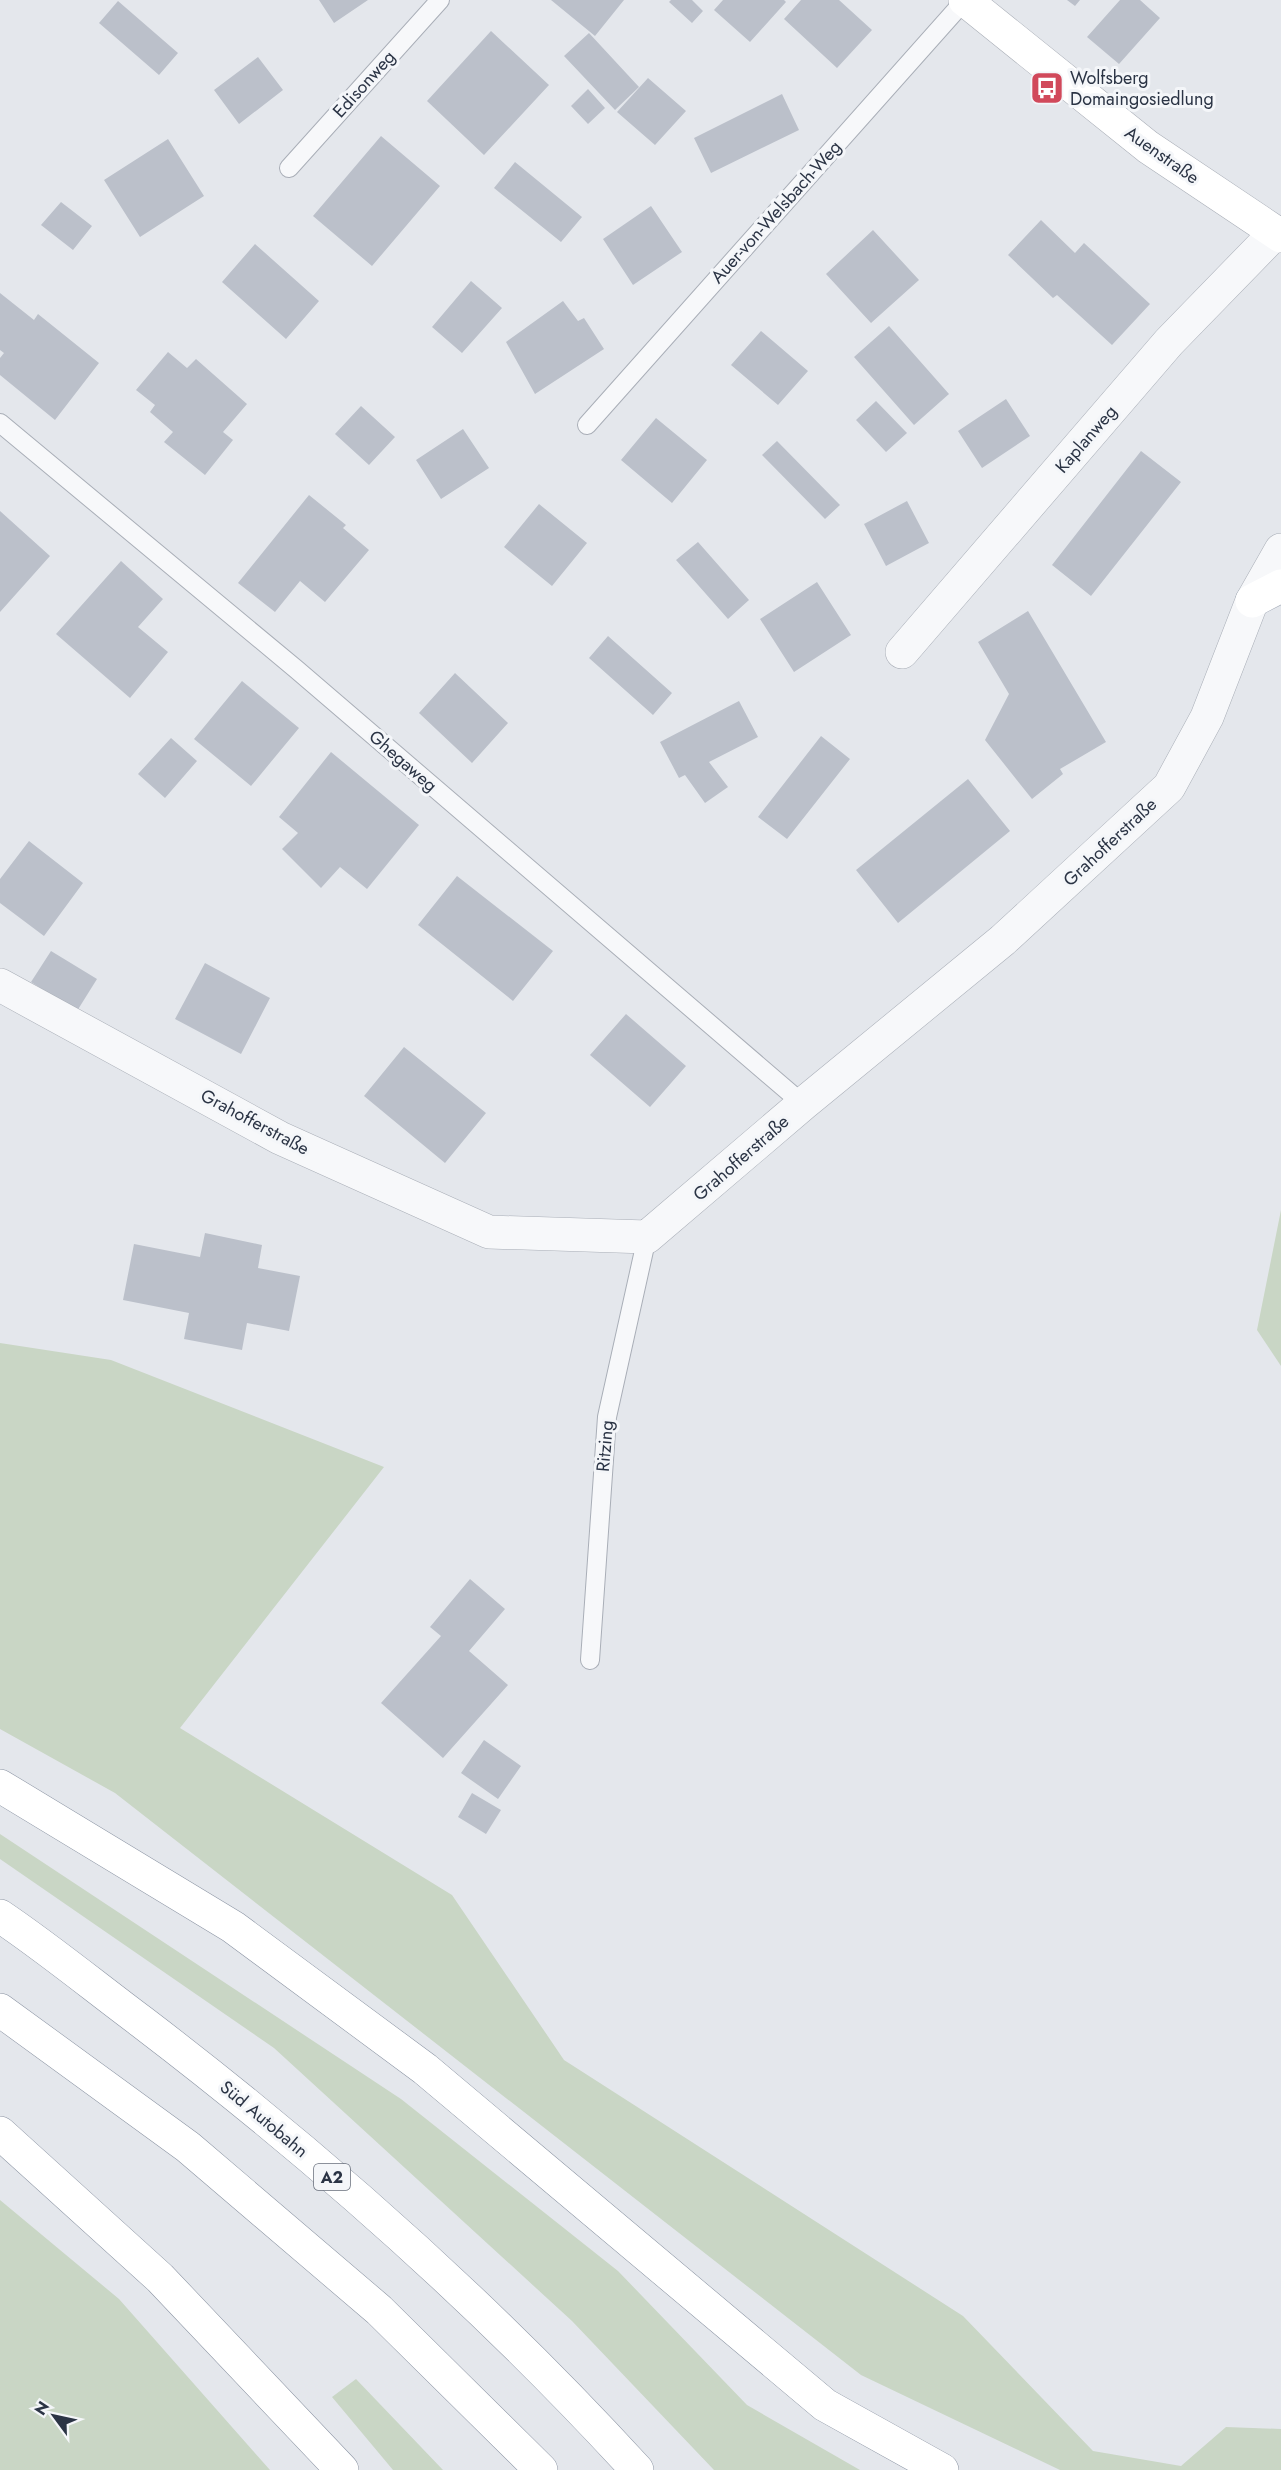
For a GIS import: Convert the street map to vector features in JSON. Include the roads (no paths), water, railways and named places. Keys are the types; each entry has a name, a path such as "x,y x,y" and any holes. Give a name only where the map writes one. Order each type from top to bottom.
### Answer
{"main road":[{"name":"Auenstraße","path":"965,0 1148,147 1279,234"},
{"path":"1252,601 1281,586"},
{"path":"0,1786 233,1927 425,2069 825,2405 942,2470"},
{"name":"Süd Autobahn","path":"0,1916 235,2094 410,2244 576,2403 637,2470"},
{"path":"0,2010 188,2147 379,2310 541,2470"},
{"path":"0,2133 160,2278 342,2470"}],"street":[{"name":"Kaplanweg","path":"902,652 1169,342 1279,234"},
{"name":"Grahofferstraße","path":"0,985 280,1138 489,1232 647,1237 802,1104 1003,940 1169,788 1207,717 1252,601 1281,550"}],"lane":[{"name":"Edisonweg","path":"289,168 440,0"},
{"name":"Auer-von-Welsbach-Weg","path":"587,425 965,0"},
{"name":"Ghegaweg","path":"0,423 296,669 802,1104"},
{"name":"Ritzing","path":"590,1660 607,1417 647,1237"}],"place":[{"name":"Wolfsberg Domaingosiedlung","path":"1047,88"}]}
